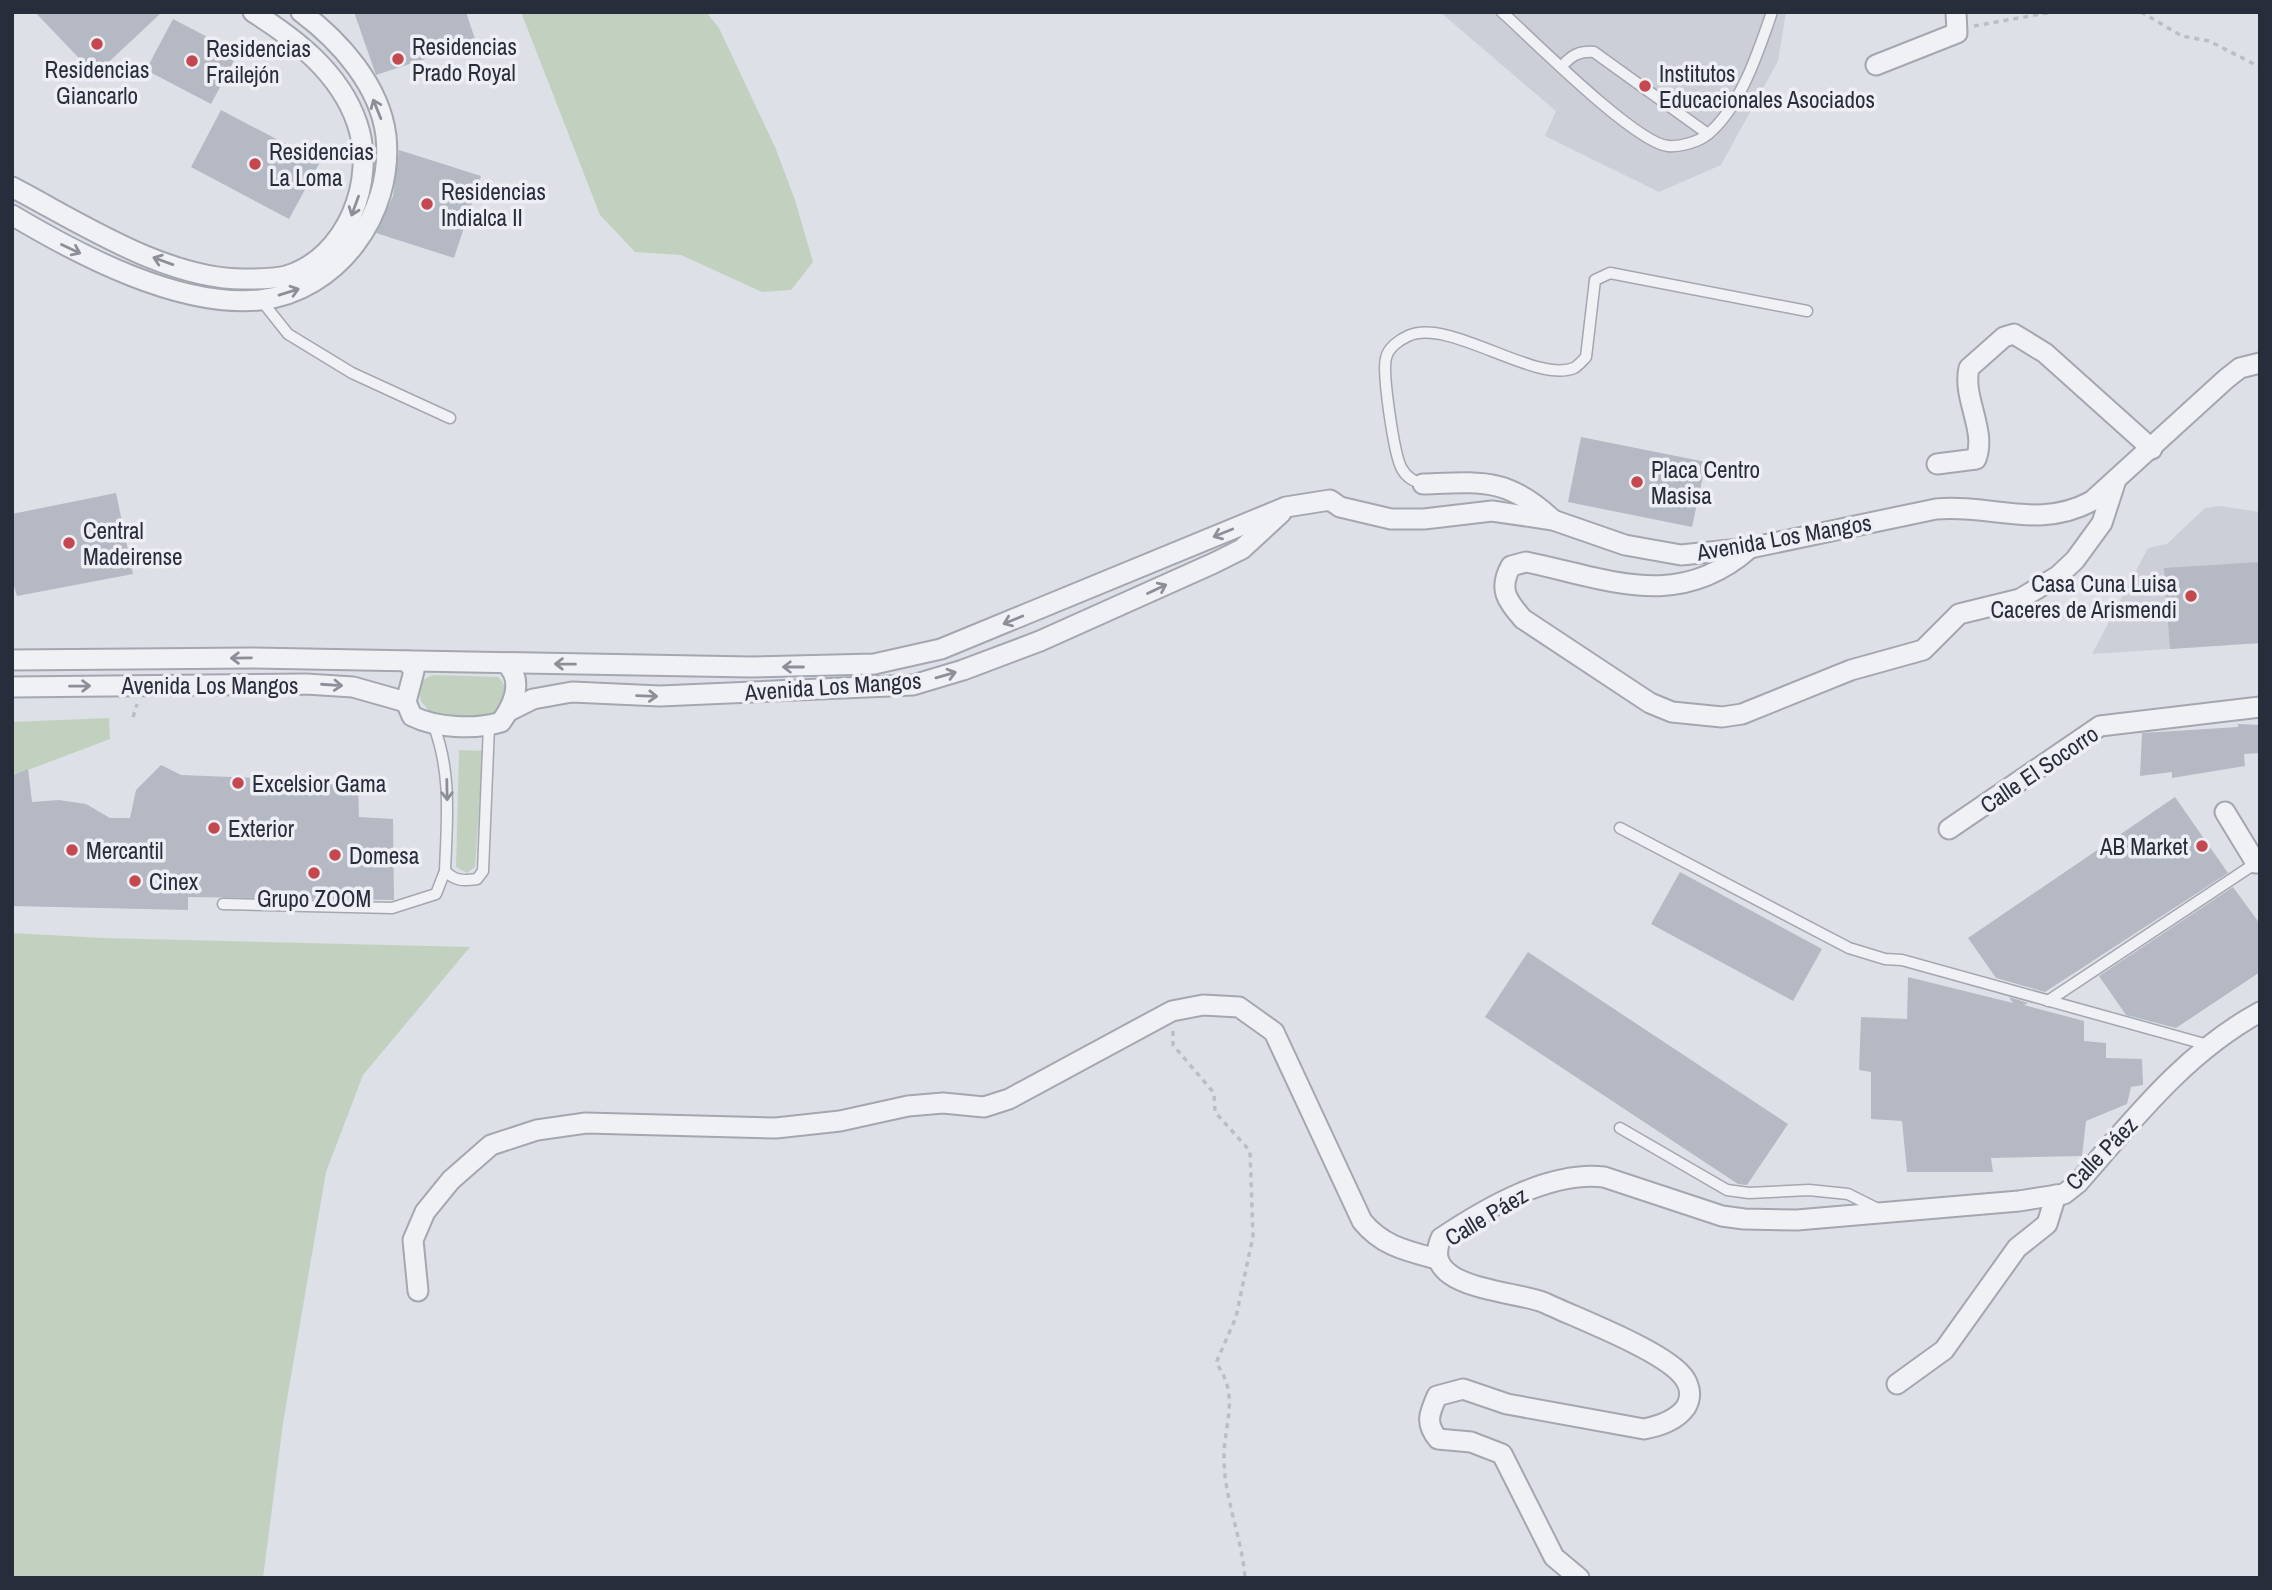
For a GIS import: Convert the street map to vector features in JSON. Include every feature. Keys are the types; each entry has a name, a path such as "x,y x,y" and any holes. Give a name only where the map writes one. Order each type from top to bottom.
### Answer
{"street":[{"path":"12,187 130,249 183,268 221,278 248,279 285,276 306,266 328,249 347,225 356,204 362,184 363,163 358,123 326,68 253,12"},
{"path":"12,215 64,246 173,288 214,298 260,300 307,286 333,270 355,248 368,225 385,168 386,136 360,72 341,47 301,12"},
{"path":"1876,65 1957,33 1957,21"},
{"path":"1937,464 1976,459 1979,444 1968,382 1969,368 2004,337 2014,334 2045,353 2152,449"},
{"name":"Avenida Los Mangos","path":"12,660 251,658 828,667 908,659 974,636 1286,507 1330,500 1340,507 1352,507 1391,519 1424,519 1492,512 1553,520 1654,552 1681,555 1750,548 1936,509 1962,507 2046,517 2073,512 2115,483 2226,379 2241,369 2260,363"},
{"path":"1423,484 1480,482 1501,486 1522,493 1553,520"},
{"path":"1750,548 1730,565 1679,586 1647,588 1526,562 1511,566 1504,579 1503,590 1508,602 1523,619 1650,703 1672,712 1722,718 1742,714 1851,670 1923,650 1959,614 2020,599 2038,590 2058,576 2088,544 2102,523 2115,483"},
{"name":"Avenida Los Mangos","path":"489,726 501,722 509,711 533,699 572,692 660,696 913,685 963,670 1040,641 1214,563 1242,549 1286,507"},
{"path":"406,702 414,671 407,661"},
{"path":"506,663 514,671 517,680 509,711"},
{"name":"Avenida Los Mangos","path":"12,687 306,684 353,687 406,702 412,716 433,724"},
{"name":"Calle El Socorro","path":"1949,829 2100,726 2260,707"},
{"path":"433,724 489,726"},
{"path":"2225,812 2258,863"},
{"path":"418,1292 413,1240 425,1213 451,1180 491,1145 537,1129 586,1123 776,1128 840,1121 908,1106 943,1103 984,1107 1009,1099 1172,1012 1203,1005 1239,1007 1274,1032 1362,1221 1375,1237 1398,1248 1437,1259"},
{"name":"Calle Páez","path":"1579,1578 1554,1557 1502,1454 1471,1442 1438,1439 1429,1428 1429,1416 1437,1396 1463,1389 1507,1404 1644,1429 1661,1426 1685,1408 1691,1397 1688,1384 1667,1363 1646,1351 1527,1295 1452,1278 1437,1259 1436,1249 1441,1238 1546,1182 1584,1174 1604,1177 1723,1216 1744,1219 1797,1220 2019,1202 2056,1195 2078,1183 2161,1088 2209,1045 2260,1012"},
{"path":"1897,1384 1944,1350 2017,1248 2047,1224 2056,1195"}],"lane":[{"path":"1502,12 1646,136 1666,146 1692,143 1708,134 1738,95 1772,12"},
{"path":"1562,66 1572,55 1583,51 1594,52 1708,134"},
{"path":"1423,484 1411,480 1401,469 1392,432 1386,359 1394,345 1410,335 1434,333 1549,369 1574,368 1586,357 1595,280 1611,273 1807,311"},
{"path":"260,300 288,334 352,373 450,418"},
{"path":"223,904 392,908 436,894 445,871 448,786 445,763 433,724"},
{"path":"445,871 453,879 466,881 477,879 483,872 489,726"},
{"path":"1620,828 1849,948 2209,1045"},
{"path":"2048,1001 2258,863"},
{"path":"1620,1128 1727,1190 1749,1194 1810,1190 1848,1194 1883,1212"}],"path":[{"path":"1957,21 2052,12"},
{"path":"2141,12 2182,36 2209,41 2260,67"},
{"path":"1172,1012 1173,1045 1214,1093 1215,1112 1250,1151 1253,1236 1236,1317 1216,1363 1228,1380 1229,1427 1224,1460 1245,1578"}],"shaded area":[{"name":"Institutos Educacionales Asociados","path":"1440,12 1786,12 1778,61 1721,165 1659,192 1545,136 1556,111"},
{"name":"Casa Cuna Luisa Caceres de Arismendi","path":"2220,506 2260,512 2260,643 2092,654 2148,548 2167,544 2205,508"}],"green space":[{"path":"521,12 706,12 719,28 775,147 795,200 813,262 791,290 762,292 681,255 635,252 600,215"},
{"path":"433,675 498,677 506,691 497,717 432,715 421,701 418,688 423,680"},
{"path":"109,718 110,739 12,776 12,722"},
{"path":"459,750 483,751 475,867 467,873 456,867"},
{"path":"12,933 103,938 470,947 363,1075 326,1172 283,1423 263,1578 12,1578"}],"building":[{"name":"Residencias Giancarlo","path":"35,12 162,12 95,75"},
{"name":"Residencias Prado Royal","path":"354,12 466,12 476,42 376,75"},
{"name":"Residencias Frailejón","path":"173,19 238,53 211,104 146,70"},
{"name":"Residencias La Loma","path":"221,110 320,162 289,219 191,167"},
{"name":"Residencias Indialca II","path":"399,150 481,176 454,258 376,233 393,196"},
{"name":"Placa Centro Masisa","path":"1581,437 1706,462 1692,527 1568,502"},
{"name":"Central Madeirense","path":"116,493 133,574 17,596 12,579 12,514"},
{"path":"2260,562 2260,643 2170,649 2164,568"},
{"path":"2238,724 2260,725 2260,753 2244,754 2245,766 2172,778 2172,772 2140,776 2142,733 2238,727"},
{"path":"161,765 181,775 358,782 359,817 393,819 394,900 188,897 188,910 12,906 12,776 28,769 32,802 59,800 86,804 110,818 130,818 136,790"},
{"path":"2175,797 2228,873 2045,992 1996,978 1968,938"},
{"path":"1680,872 1822,949 1793,1001 1651,924"},
{"path":"2233,887 2260,924 2260,972 2176,1028 2126,1015 2099,976"},
{"path":"1528,952 1788,1124 1747,1185 1738,1184 1485,1017"},
{"path":"1908,977 2013,1003 2009,997 2028,1003 2024,1005 2084,1021 2084,1041 2106,1043 2106,1058 2142,1059 2143,1085 2131,1087 2127,1104 2086,1121 2082,1156 1991,1158 1993,1172 1907,1172 1902,1121 1871,1119 1871,1072 1859,1070 1861,1017 1907,1019"}],"place":[{"name":"Residencias Giancarlo","path":"97,44"},
{"name":"Residencias Prado Royal","path":"398,59"},
{"name":"Residencias Frailejón","path":"192,61"},
{"name":"Institutos Educacionales Asociados","path":"1645,86"},
{"name":"Residencias La Loma","path":"255,164"},
{"name":"Residencias Indialca II","path":"427,204"},
{"name":"Placa Centro Masisa","path":"1637,482"},
{"name":"Central Madeirense","path":"69,543"},
{"name":"Casa Cuna Luisa Caceres de Arismendi","path":"2191,596"},
{"name":"Excelsior Gama","path":"238,783"},
{"name":"Exterior","path":"214,828"},
{"name":"AB Market","path":"2202,846"},
{"name":"Mercantil","path":"72,850"},
{"name":"Domesa","path":"335,855"},
{"name":"Grupo ZOOM","path":"314,873"},
{"name":"Cinex","path":"135,881"}]}
